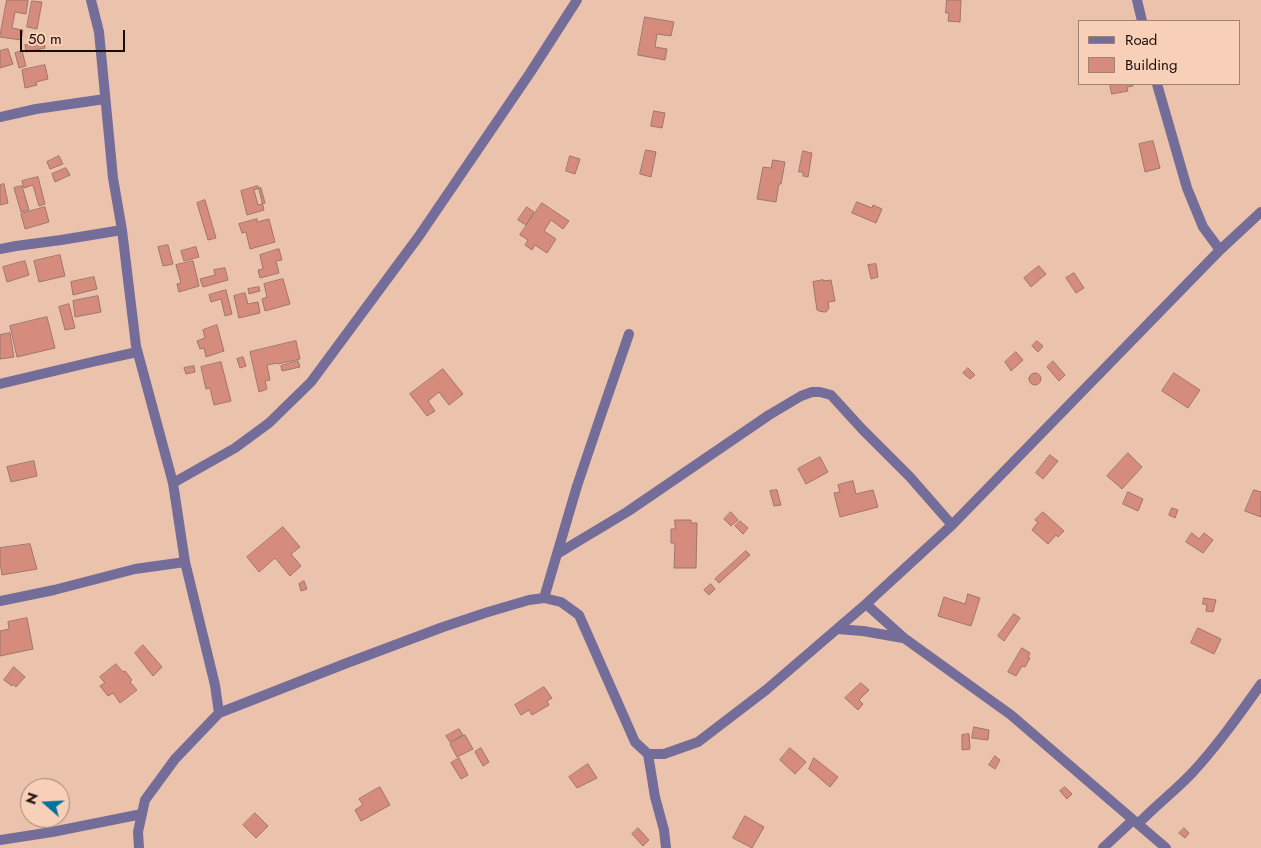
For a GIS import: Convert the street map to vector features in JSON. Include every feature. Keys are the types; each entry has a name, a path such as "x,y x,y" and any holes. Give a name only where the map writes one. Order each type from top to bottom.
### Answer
{"street":[{"path":"91,0 99,32 113,178 122,230 138,352 173,483 185,562 215,684 219,713"},
{"path":"1137,0 1142,20"},
{"path":"173,483 235,448 269,422 311,382 420,236 572,1"},
{"path":"1157,85 1187,188 1203,226 1220,250"},
{"path":"0,117 36,109 105,99"},
{"path":"648,754 664,754 698,742 766,690 866,604 952,525 1220,250 1261,212"},
{"path":"0,249 122,230"},
{"path":"544,598 577,486 629,334"},
{"path":"0,384 138,352"},
{"path":"558,554 627,512 769,415 801,396 812,392 832,395 862,429 910,477 952,525"},
{"path":"0,601 54,590 135,569 185,562"},
{"path":"139,848 138,832 145,800 175,759 219,713 443,627 488,612 544,598 561,602 580,615 606,679 635,742 648,754 666,847"},
{"path":"866,604 904,638 1011,715 1166,848"},
{"path":"837,629 904,638"},
{"path":"1103,848 1175,790 1212,751 1261,684"},
{"path":"0,840 142,814"}],"building":[{"path":"7,0 28,0 26,14 15,12 12,28 23,30 21,40 0,37"},
{"path":"947,0 961,0 960,22 948,21 949,13 946,13"},
{"path":"32,1 42,2 37,29 27,27"},
{"path":"645,17 674,22 671,36 657,34 655,47 667,49 665,60 638,55"},
{"path":"44,41 45,48 26,52 25,45"},
{"path":"8,49 13,64 0,68 0,51"},
{"path":"22,51 26,66 19,68 15,53"},
{"path":"45,65 48,79 36,82 37,85 25,88 22,70"},
{"path":"1110,85 1133,86 1127,87 1128,91 1112,94"},
{"path":"654,111 665,113 662,128 651,126"},
{"path":"1153,141 1160,168 1145,172 1139,144"},
{"path":"646,150 656,152 651,177 640,174"},
{"path":"803,151 812,153 808,177 803,176 803,172 799,172"},
{"path":"59,156 63,164 50,169 47,162"},
{"path":"570,156 580,159 575,174 566,171"},
{"path":"773,160 785,162 776,202 757,199 763,167 771,168"},
{"path":"66,168 70,175 55,182 52,174"},
{"path":"38,177 45,204 39,206 33,185 24,188 22,181"},
{"path":"4,184 8,203 0,205 0,185"},
{"path":"22,186 29,210 21,212 14,188"},
{"path":"258,186 264,210 247,215 241,191"},
{"path":"261,188 265,203 258,205 254,190"},
{"path":"205,200 216,238 208,240 197,203"},
{"path":"857,202 872,208 873,205 882,209 876,223 852,213"},
{"path":"542,203 569,221 563,229 551,220 544,231 556,239 547,253 535,245 532,250 525,245 528,240 520,235"},
{"path":"45,207 49,222 25,229 21,214"},
{"path":"527,207 534,212 526,225 518,220"},
{"path":"257,219 257,222 269,219 275,242 250,249 246,232 242,233 239,224"},
{"path":"168,245 173,264 163,266 158,247"},
{"path":"196,247 199,257 184,261 181,251"},
{"path":"279,249 282,260 276,261 279,273 260,278 258,270 263,269 260,255"},
{"path":"60,255 65,276 39,282 34,261"},
{"path":"25,261 29,275 7,282 3,267"},
{"path":"193,261 199,286 179,292 177,284 181,283 176,265"},
{"path":"876,264 878,277 871,279 868,265"},
{"path":"1039,266 1046,274 1031,287 1024,278"},
{"path":"225,268 228,280 203,287 200,279 215,275 214,270"},
{"path":"1074,273 1084,288 1076,293 1066,278"},
{"path":"94,277 97,289 73,295 71,282"},
{"path":"283,279 290,304 265,311 262,299 267,297 264,284"},
{"path":"831,280 835,301 828,302 829,308 826,312 817,310 813,282"},
{"path":"259,287 260,291 249,294 248,289"},
{"path":"226,290 232,314 225,316 221,299 211,302 209,295"},
{"path":"245,293 248,304 258,302 260,313 239,318 234,296"},
{"path":"98,296 101,312 75,317 73,301"},
{"path":"69,304 75,328 65,330 59,307"},
{"path":"47,317 55,348 17,357 10,326"},
{"path":"217,325 224,351 206,357 204,348 200,349 197,341 205,338 203,330"},
{"path":"10,333 14,357 0,359 0,335"},
{"path":"296,341 300,359 267,365 270,380 265,381 267,389 259,392 250,352"},
{"path":"1037,341 1043,346 1038,352 1032,346"},
{"path":"1016,352 1023,360 1011,371 1005,362"},
{"path":"243,357 246,366 240,368 237,359"},
{"path":"298,361 300,367 282,371 281,366"},
{"path":"1053,361 1065,375 1059,381 1047,367"},
{"path":"221,362 231,401 214,405 210,388 206,389 201,367"},
{"path":"194,366 195,372 186,374 184,368"},
{"path":"968,368 975,375 970,379 963,373"},
{"path":"443,369 463,394 449,405 439,392 428,401 435,411 427,416 410,394"},
{"path":"1033,373 1037,373 1041,379 1037,385 1033,385 1029,381 1029,377"},
{"path":"1174,373 1200,390 1188,408 1162,391"},
{"path":"1128,453 1142,467 1122,489 1107,476"},
{"path":"1050,455 1058,461 1043,479 1036,473"},
{"path":"820,457 828,472 806,484 798,469"},
{"path":"34,461 37,476 11,482 7,467"},
{"path":"853,481 856,494 873,490 878,507 840,517 834,493 840,492 838,485"},
{"path":"777,490 781,505 774,506 770,491"},
{"path":"1254,490 1261,492 1261,517 1245,511"},
{"path":"1128,492 1143,499 1138,511 1123,504"},
{"path":"1172,508 1178,510 1175,518 1169,515"},
{"path":"731,512 738,520 731,526 724,519"},
{"path":"1043,512 1064,531 1058,537 1056,535 1048,544 1032,530 1038,522 1035,520"},
{"path":"675,520 691,520 691,523 697,523 696,568 674,568 675,543 671,543 671,529 675,529"},
{"path":"740,521 748,528 743,534 735,526"},
{"path":"283,527 300,547 291,554 301,566 290,576 275,558 259,572 247,557"},
{"path":"1192,533 1199,539 1204,533 1213,540 1203,553 1186,542"},
{"path":"30,544 37,569 2,575 0,548"},
{"path":"746,551 750,555 719,583 715,579"},
{"path":"304,581 307,589 301,591 299,584"},
{"path":"711,584 715,589 709,595 704,590"},
{"path":"968,594 980,598 971,626 938,616 944,597 965,604"},
{"path":"1204,598 1216,600 1213,612 1206,611 1207,605 1203,604"},
{"path":"1014,614 1020,618 1004,641 998,636"},
{"path":"27,618 33,649 0,656 0,631 9,629 8,622"},
{"path":"1198,628 1221,639 1214,654 1191,643"},
{"path":"143,645 162,667 153,676 135,653"},
{"path":"1022,648 1030,653 1028,657 1030,658 1025,667 1022,666 1016,676 1008,672"},
{"path":"116,664 123,672 125,671 132,680 130,682 137,690 120,703 113,693 108,696 100,686 105,683 100,677"},
{"path":"14,667 25,677 16,687 4,680"},
{"path":"861,683 869,690 859,700 863,704 858,710 845,698"},
{"path":"544,687 552,698 547,701 549,705 532,715 529,710 521,715 515,705"},
{"path":"974,727 989,730 988,740 972,738"},
{"path":"459,729 463,735 450,742 446,736"},
{"path":"969,734 970,749 962,750 962,735"},
{"path":"465,735 473,749 457,757 450,744"},
{"path":"481,748 489,762 483,766 475,752"},
{"path":"790,748 806,762 795,774 780,760"},
{"path":"995,756 1000,760 995,769 989,765"},
{"path":"459,758 468,775 461,779 451,763"},
{"path":"814,758 838,777 830,787 809,769"},
{"path":"588,764 597,778 577,788 569,777"},
{"path":"380,787 390,805 361,821 355,810 363,805 359,799"},
{"path":"1065,787 1072,794 1067,799 1060,791"},
{"path":"255,813 268,826 256,838 243,825"},
{"path":"745,816 764,827 752,848 733,838"},
{"path":"638,828 649,840 643,846 632,834"},
{"path":"1184,828 1189,833 1185,838 1179,833"}]}
